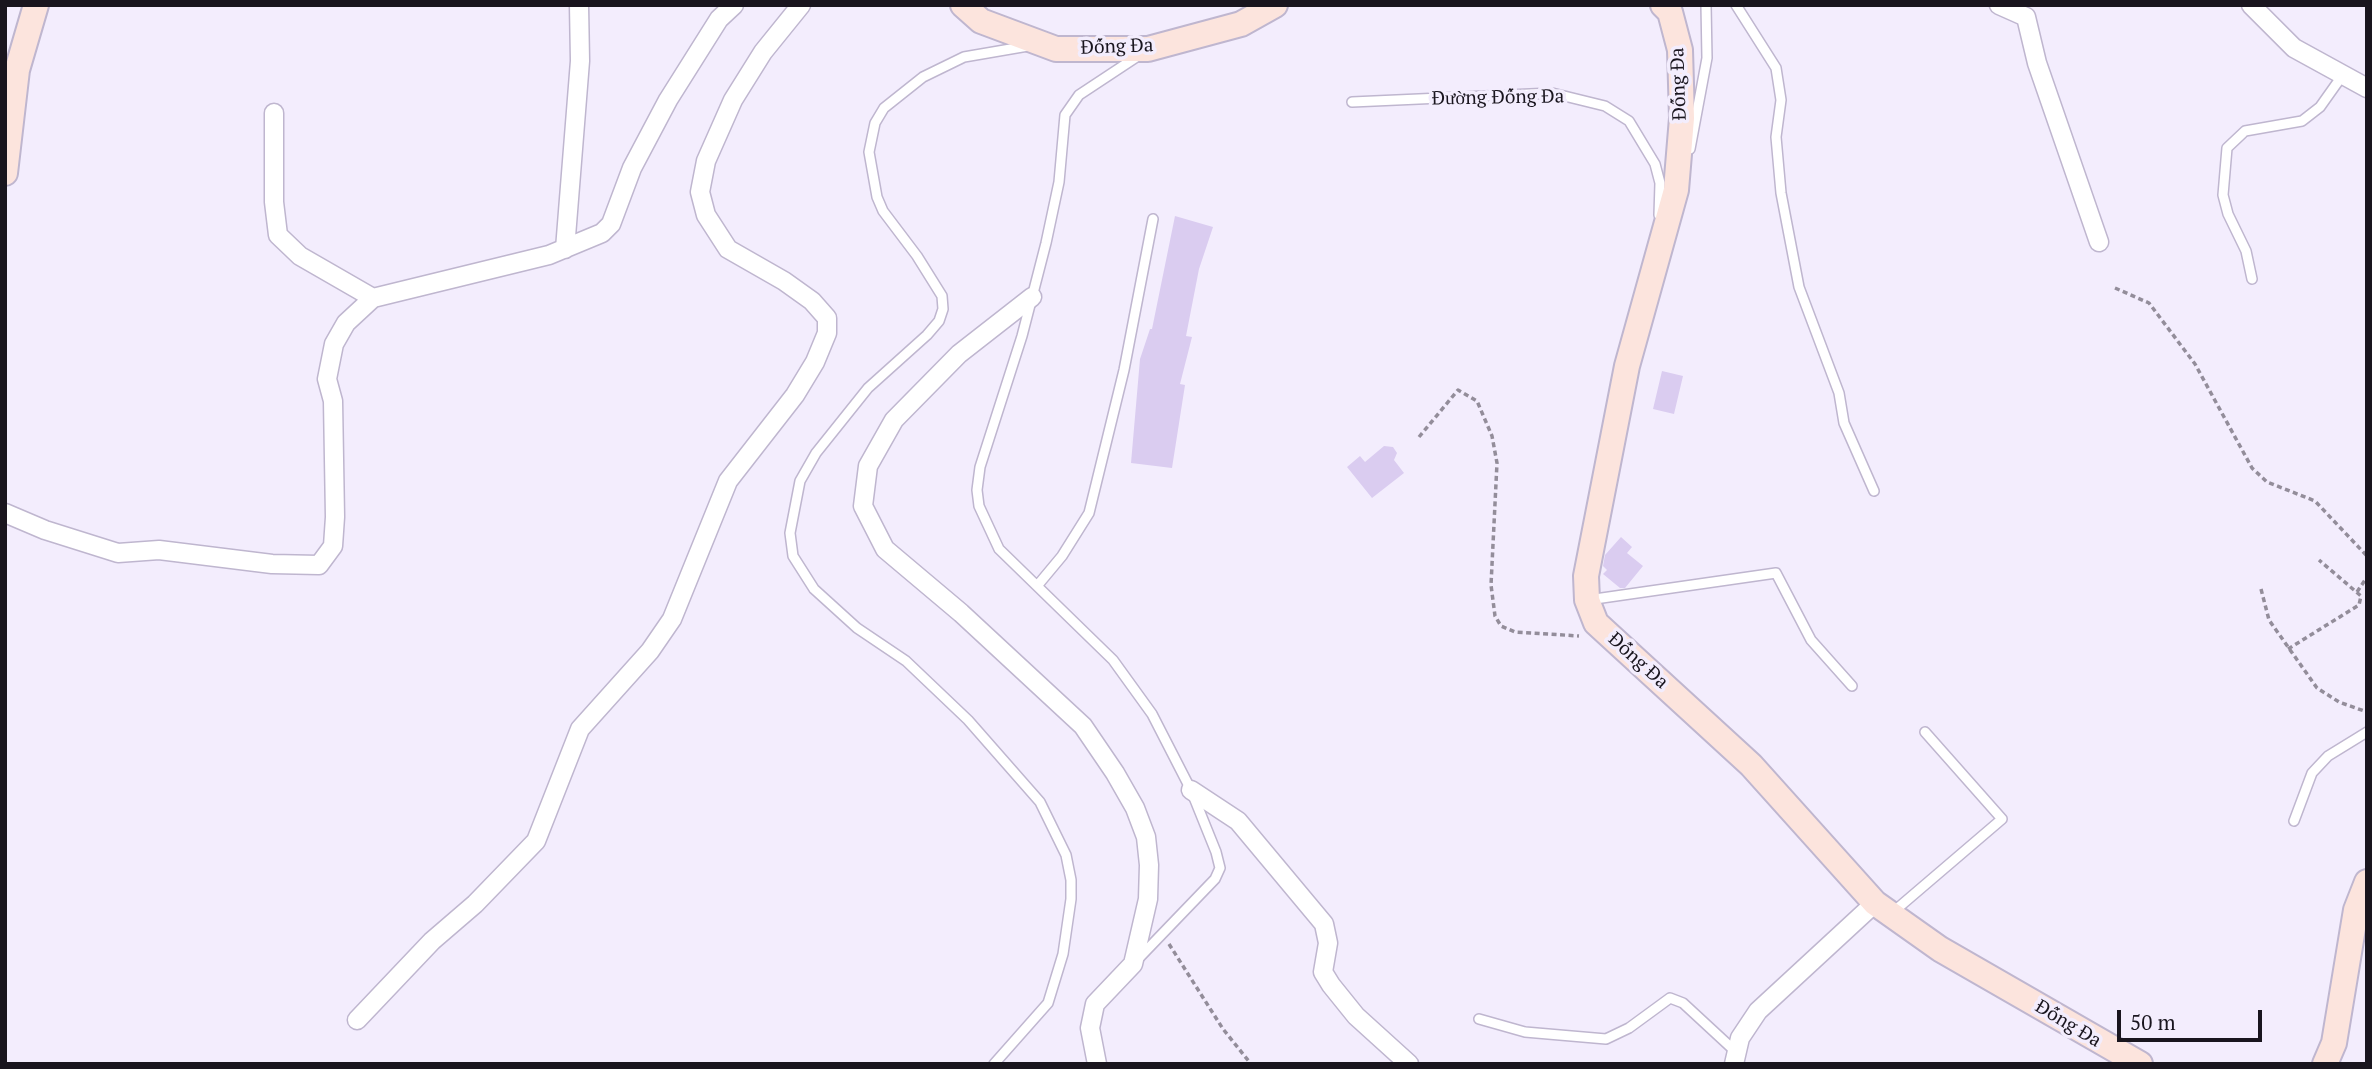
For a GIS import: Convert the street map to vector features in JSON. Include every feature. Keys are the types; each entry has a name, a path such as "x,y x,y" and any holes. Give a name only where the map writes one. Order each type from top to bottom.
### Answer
{"street":[{"path":"5,173 17,70 36,5"},
{"path":"565,249 580,61 579,5"},
{"path":"5,513 75,541 118,553 159,550 272,564 319,565 333,546 335,517 333,401 327,379 334,344 346,323 373,298 476,274 565,249 602,233 611,224 632,168 656,120 719,19 734,5"},
{"path":"358,1020 432,941 475,904 536,841 545,825 580,729 650,651 672,619 690,581 718,500 728,481 795,395 815,362 827,333 827,318 812,301 784,281 728,249 706,215 700,192 706,161 733,100 763,52 802,5"},
{"name":"Đống Đa","path":"963,5 981,21 1056,49 1148,49 1241,24 1275,5"},
{"name":"Đống Đa","path":"1663,5 1670,12 1681,50 1682,118 1676,190 1627,366 1586,576 1587,600 1601,628 1751,765 1883,909 1940,949 2140,1064"},
{"path":"1999,5 2026,17 2037,63 2099,242"},
{"path":"2251,5 2294,48 2367,88"},
{"path":"274,113 274,202 278,235 300,256 373,298"},
{"path":"1032,297 959,354 894,420 868,466 863,506 885,549 1083,726 1115,773 1146,837 1149,864 1148,899 1133,964 1095,1004 1090,1028 1097,1064"},
{"path":"1191,790 1238,821 1324,924 1328,943 1323,972 1356,1016 1409,1064"},
{"path":"2325,1064 2334,1043 2356,910 2367,882"},
{"path":"1735,1058 1740,1038 1758,1011 1883,909"}],"lane":[{"path":"1676,190 1700,107 1707,58 1706,5"},
{"path":"1736,5 1776,68 1781,100 1776,137 1781,193 1798,287 1839,393 1844,423 1874,491"},
{"path":"994,1064 1048,1003 1063,954 1071,900 1071,880 1066,855 1040,803 968,720 906,661 857,628 814,589 793,556 790,533 800,481 816,453 868,388 927,335 939,321 943,309 942,296 917,256 883,211 877,197 869,152 875,123 884,108 901,92 964,57 1042,44"},
{"path":"1133,964 1215,879 1220,868 1191,790 1152,714 1129,680 999,549 979,506 977,490 980,467 1032,297 1059,182 1065,115 1079,95 1148,49"},
{"path":"2252,279 2246,251 2228,214 2223,195 2227,148 2245,131 2302,121 2320,107 2342,76"},
{"name":"Đường Đống Đa","path":"1352,102 1552,93 1605,106 1629,121 1656,164 1660,183 1659,249"},
{"path":"1037,586 1062,556 1089,513 1124,370 1153,219"},
{"path":"1587,600 1776,573 1811,640 1852,686"},
{"path":"1883,909 2002,819 1925,732"},
{"path":"2294,821 2312,773 2328,756 2367,732"},
{"path":"1479,1019 1525,1032 1606,1039 1629,1028 1670,998 1683,1003 1735,1058"}],"path":[{"path":"2115,288 2149,303 2195,364 2252,468 2267,482 2315,501 2367,556"},
{"path":"1419,437 1458,390 1477,401 1484,414 1497,463 1491,584 1495,616 1501,625 1515,632 1578,636 1601,628"},
{"path":"2288,649 2359,605 2361,596 2319,560"},
{"path":"2357,592 2367,577"},
{"path":"2261,589 2269,620 2317,688 2339,702 2367,712"},
{"path":"1162,934 1223,1029 1251,1064"}],"building":[{"path":"1175,216 1213,227 1199,269 1186,336 1192,337 1180,384 1185,385 1172,468 1131,463 1140,359 1152,329"},
{"path":"1662,371 1683,376 1674,414 1653,409"},
{"path":"1384,446 1393,447 1397,453 1394,460 1404,473 1372,498 1347,467 1360,456 1365,462"},
{"path":"1621,537 1632,547 1627,553 1643,566 1625,588 1620,588 1603,574 1607,570 1603,566 1605,555"}]}
